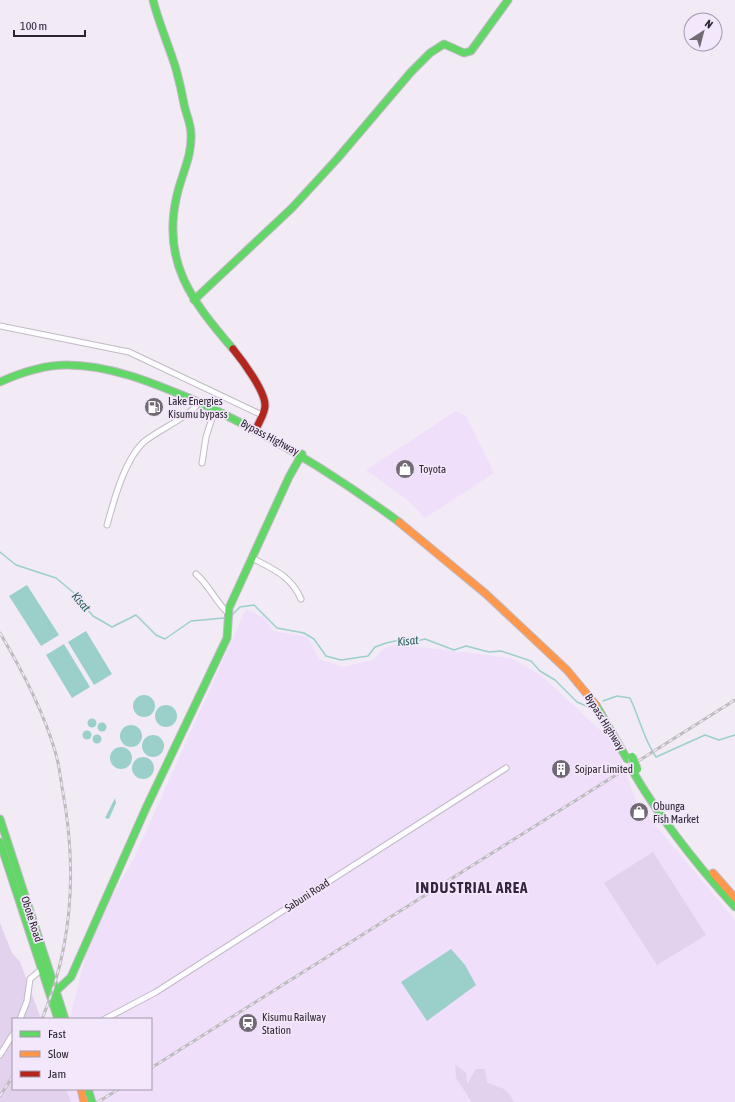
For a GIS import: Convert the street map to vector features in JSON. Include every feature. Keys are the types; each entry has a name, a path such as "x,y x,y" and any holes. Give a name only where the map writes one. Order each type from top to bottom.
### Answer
{"main road":[{"path":"153,0 159,24 176,70 191,133 189,160 177,193 171,233 174,255 180,273 194,300 203,314 250,373 265,401 262,415 256,429"},
{"path":"194,300 269,230 335,163 385,102 433,50 444,44 464,54 470,53 508,0"},
{"name":"Bypass Highway","path":"18,376 31,370 62,364 95,366 143,380 215,409 302,454 336,475 398,520 538,637 580,677 612,721 651,803 672,832 735,907"},
{"path":"0,382 18,376"},
{"path":"0,388 18,376"},
{"path":"53,995 71,977 146,808 227,638 228,613 289,477 302,454"},
{"name":"Bypass Highway","path":"635,770 669,820 735,898"},
{"name":"Obote Road","path":"0,820 53,995 58,1018"},
{"name":"Obote Road","path":"0,842 42,970 64,1018"},
{"path":"81,1090 84,1102"},
{"path":"88,1090 92,1102"}],"street":[{"name":"Bypass Highway","path":"0,326 129,352 262,415"},
{"path":"107,524 122,479 139,447 161,429 191,412 199,402"},
{"path":"202,463 206,437 215,409"},
{"path":"252,558 286,578 294,585 300,599"},
{"path":"196,574 206,584 218,603 228,613"},
{"name":"Sabuni Road","path":"107,1018 156,992 506,768"},
{"path":"20,1018 27,1001 30,979 42,970"},
{"path":"0,1055 12,1036"}],"shaded area":[{"path":"456,411 466,416 494,473 425,518 409,501 366,470"},
{"path":"27,585 59,635 41,646 9,596"},
{"path":"246,609 265,618 273,631 308,637 319,659 343,667 373,660 382,650 396,644 511,658 542,676 617,746 636,802 735,920 735,1102 29,1102 41,1090 152,1090 152,1018 70,1018 87,950 103,912 133,860"},
{"path":"86,631 112,674 94,685 68,642"},
{"path":"64,644 90,687 72,698 46,655"},
{"path":"144,695 152,698 155,706 152,714 144,717 136,714 133,706 136,698"},
{"path":"166,705 174,708 177,716 174,724 166,727 158,724 155,716 158,708"},
{"path":"92,718 97,723 92,728 87,723"},
{"path":"102,722 107,727 102,732 97,727"},
{"path":"131,725 139,728 142,736 139,744 131,747 123,744 120,736 123,728"},
{"path":"87,730 92,735 87,740 82,735"},
{"path":"97,734 102,739 97,744 92,739"},
{"path":"153,735 161,738 164,746 161,754 153,757 145,754 142,746 145,738"},
{"path":"121,747 129,750 132,758 129,766 121,769 113,766 110,758 113,750"},
{"path":"143,757 151,760 154,768 151,776 143,779 135,776 132,768 135,760"},
{"path":"115,798 116,803 109,819 105,818"},
{"path":"653,852 706,935 657,965 604,883"},
{"path":"0,923 12,953 20,962 41,1018 12,1018 12,1090 66,1090 71,1102 0,1102"},
{"path":"451,949 465,965 476,985 427,1021 401,982"},
{"path":"455,1064 466,1073 467,1084 476,1069 485,1069 487,1082 508,1092 514,1102 472,1102 456,1078"}],"waterway":[{"name":"Kisat","path":"0,552 16,565 56,578 74,593 93,616 112,627 136,615 156,635 165,639 191,621 224,618"},
{"name":"Kisat","path":"232,615 240,607 254,605 277,628 304,633 314,639 326,656 341,660 368,656 375,647 400,640 412,642 425,639 454,650 466,646 489,652 501,651 531,661 540,671 555,680 577,702 589,707 592,706"},
{"path":"603,701 617,696 630,698 648,743 656,757 705,735 719,740 735,735"}],"railway":[{"path":"0,633 31,690 50,736 58,764 67,816 70,846 70,875 66,934 52,991 42,1018"},
{"path":"152,1067 735,700"},
{"path":"0,1096 12,1078"},
{"path":"98,1102 117,1090"}],"traffic: fast":[{"path":"153,0 176,69 191,130 190,150 177,195 173,219 173,241 177,261 193,297 233,349"},
{"path":"194,300 292,208 337,159 411,72 430,53 444,44 464,53 471,51 508,0"},
{"path":"0,382 33,370 50,366 67,365 114,371 160,386 217,411 271,439 323,470 399,522"},
{"path":"54,993 71,977 146,808 227,638 229,608 289,477 302,454"},
{"path":"596,705 627,759"},
{"path":"632,757 637,769"},
{"path":"632,770 667,824 735,907"},
{"path":"0,819 65,1018"},
{"path":"0,842 58,1018"},
{"path":"88,1090 92,1102"}],"traffic: slow":[{"path":"399,522 486,594 567,670 596,705"},
{"path":"713,873 735,898"},
{"path":"81,1090 84,1102"}],"traffic: jam":[{"path":"233,349 253,376 262,393 265,406 262,418 256,429"}],"place":[{"name":"Lake Energies Kisumu bypass","path":"154,407"},
{"name":"Toyota","path":"405,469"},
{"name":"Sojpar Limited","path":"561,769"},
{"name":"Obunga Fish Market","path":"639,812"},
{"name":"Kisumu Railway Station","path":"248,1023"}],"district":[{"name":"INDUSTRIAL AREA","path":"472,887"}]}
